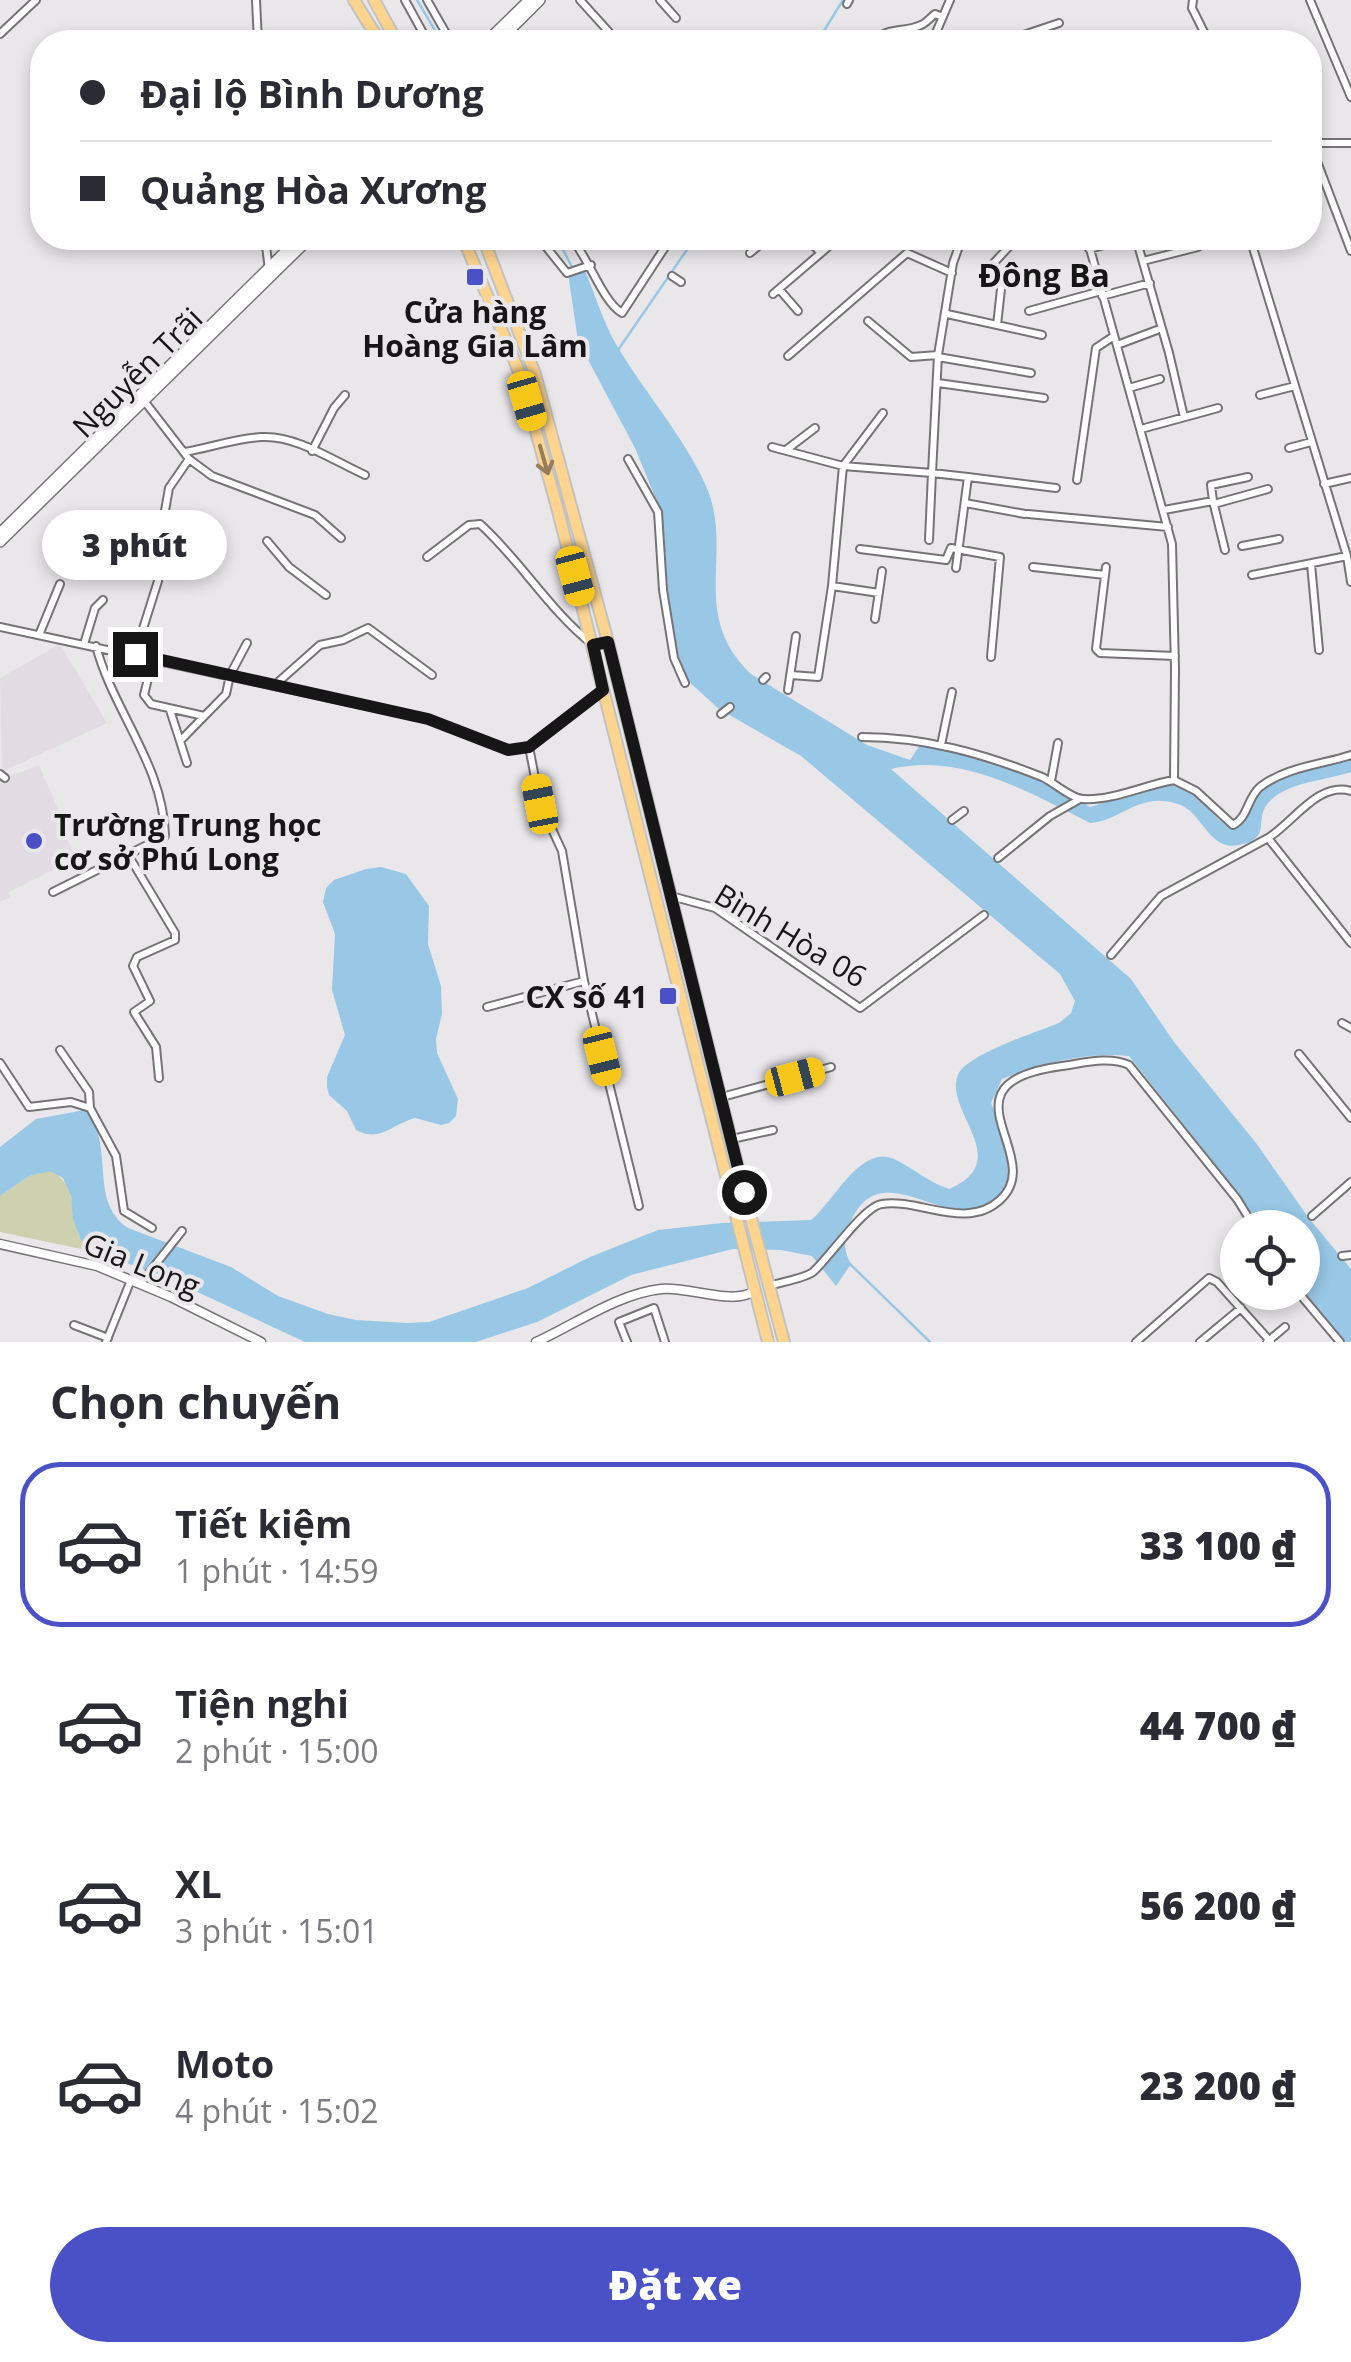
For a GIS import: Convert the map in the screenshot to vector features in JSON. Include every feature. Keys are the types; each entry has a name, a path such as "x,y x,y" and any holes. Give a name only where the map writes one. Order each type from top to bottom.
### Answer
{"highway":[{"path":"354,0 373,30"},
{"path":"374,0 390,30"},
{"path":"468,250 520,374 593,645 768,1342"},
{"path":"488,250 535,374 608,642 784,1342"},
{"path":"593,645 608,642"},
{"path":"661,919 675,915"},
{"path":"694,1050 708,1046"}],"main road":[{"path":"498,30 529,0"},
{"path":"510,30 540,0"},
{"name":"Nguyễn Trãi","path":"0,542 288,250"},
{"name":"Nguyễn Trãi","path":"269,272 296,250"},
{"name":"Nguyễn Trãi","path":"1,529 38,501 145,402 180,360"}],"street":[{"path":"0,34 36,0"},
{"path":"256,0 257,30"},
{"path":"405,0 421,30"},
{"path":"426,0 445,30"},
{"path":"580,0 607,30"},
{"path":"660,0 676,18"},
{"path":"937,30 950,0"},
{"path":"1193,0 1192,8 1203,30"},
{"path":"1310,0 1351,97"},
{"path":"897,30 918,28 935,14 943,17"},
{"path":"1038,30 1059,23"},
{"path":"1322,143 1351,144"},
{"path":"1322,175 1351,251"},
{"path":"266,250 269,272"},
{"path":"549,250 567,273 591,265"},
{"path":"580,250 614,307 622,313 665,250"},
{"path":"750,253 754,250"},
{"path":"818,250 821,253"},
{"path":"798,311 776,291 825,250"},
{"path":"929,540 938,356 959,250"},
{"path":"991,266 1006,250"},
{"path":"1089,250 1172,544 1174,780"},
{"path":"1140,250 1184,417"},
{"path":"1143,261 1186,250"},
{"path":"1254,250 1351,582"},
{"path":"788,356 907,253 952,273"},
{"path":"672,276 681,282"},
{"path":"997,325 1002,280"},
{"path":"1029,311 1150,283"},
{"path":"947,314 1042,335"},
{"path":"868,321 911,358 938,356 1031,373"},
{"path":"1117,346 1157,330"},
{"path":"1077,480 1096,348 1114,336"},
{"path":"1129,388 1160,379"},
{"path":"938,382 1044,398"},
{"path":"1260,395 1294,386"},
{"path":"312,452 334,408 346,395"},
{"path":"145,402 186,455 212,476 314,515 341,538"},
{"path":"1141,429 1218,408"},
{"path":"791,674 818,678 832,586 843,466 883,413"},
{"path":"784,451 815,428"},
{"path":"156,562 169,488 186,455 260,437 284,439 365,475"},
{"path":"1289,448 1312,442"},
{"path":"772,447 843,466 1056,488"},
{"path":"628,459 658,512 663,590 674,658 684,682"},
{"path":"956,568 968,477"},
{"path":"1225,550 1210,485 1248,477"},
{"path":"1324,484 1351,478"},
{"path":"1164,510 1268,490"},
{"path":"965,503 1027,514 1168,527"},
{"path":"427,557 469,525 480,524 500,542 571,628 593,645"},
{"path":"1242,546 1279,539"},
{"path":"267,541 289,567 326,595"},
{"path":"860,548 946,560 950,549 998,556 1001,560 990,657"},
{"path":"1252,575 1346,556"},
{"path":"1311,564 1319,650"},
{"path":"1033,566 1105,571 1096,649 1100,652 1175,656"},
{"path":"876,619 882,571"},
{"path":"135,654 158,581"},
{"path":"39,635 60,584"},
{"path":"832,586 878,593"},
{"path":"84,644 95,608 103,600"},
{"path":"0,627 428,719 508,750 529,747 603,690"},
{"path":"276,685 320,645 368,628 432,676"},
{"path":"788,690 796,636"},
{"path":"180,741 226,694 230,675 247,643"},
{"path":"52,892 165,836 164,819 145,754 104,676 96,646"},
{"path":"153,658 144,694 150,704 204,716"},
{"path":"941,745 952,692"},
{"path":"722,714 730,707"},
{"path":"170,709 187,762"},
{"path":"862,737 963,749 1051,781 1080,799"},
{"path":"1051,781 1058,742"},
{"path":"529,747 540,804 562,851 584,981 639,1206"},
{"path":"998,858 1050,816 1080,799 1174,780 1196,791 1227,821 1236,824 1254,793 1280,774 1351,755"},
{"path":"1111,955 1161,896 1268,838 1289,823 1305,804 1341,789 1351,791"},
{"path":"952,820 964,811"},
{"path":"1268,838 1351,943"},
{"path":"128,853 176,933 175,940 136,957 133,966 150,1002 134,1012 156,1047 159,1078"},
{"name":"Bình Hòa 06","path":"670,896 715,908 860,1008 982,916"},
{"path":"488,1007 584,981"},
{"path":"1342,1024 1351,1028"},
{"path":"60,1050 89,1092 92,1111 116,1156 124,1212 152,1228"},
{"path":"1299,1054 1351,1118"},
{"path":"768,1281 814,1271 868,1210 883,1204 962,1214 998,1203 1011,1185 1012,1172 1010,1150 996,1108 998,1098 1011,1082 1035,1071 1116,1059 1129,1065 1244,1210"},
{"path":"0,1063 29,1107 72,1102 92,1111"},
{"path":"722,1097 832,1068"},
{"path":"732,1138 773,1130"},
{"path":"1319,1210 1351,1182"},
{"path":"74,1325 107,1340 136,1282 182,1232"},
{"name":"Gia Long","path":"0,1244 58,1254 136,1282 261,1342"},
{"path":"1136,1342 1210,1278 1220,1285"},
{"path":"536,1342 648,1292 679,1288 738,1298 753,1286"},
{"path":"627,1342 619,1322 654,1308 665,1342"},
{"path":"1200,1342 1239,1310"},
{"path":"1243,1310 1269,1341 1285,1327"},
{"path":"1313,1310 1340,1342"}],"shaded area":[{"path":"60,644 107,723 2,772 0,678"},
{"name":"Trường Trung học cơ sở Phú Long","path":"39,765 77,858 9,892 10,897 0,902 0,780"}],"green space":[{"path":"50,1170 67,1187 79,1229 96,1252 0,1232 0,1196 29,1176"}],"water":[{"path":"583,266 612,337 706,486 714,511 721,629 732,651 751,674 867,745 910,760 920,745 965,754 1029,776 1090,807 1142,789 1168,785 1193,794 1234,829 1245,819 1255,797 1274,780 1351,758 1351,772 1298,785 1279,794 1265,807 1256,838 1229,846 1220,843 1178,804 1152,801 1090,823 1019,788 969,770 917,765 891,769 1131,979 1174,1042 1256,1143 1303,1210 1250,1210 1129,1056 1113,1055 1064,1060 1002,1079 991,1103 1009,1149 1010,1186 994,1203 971,1211 906,1195 876,1195 863,1203 852,1219 845,1242 851,1264 836,1286 812,1256 781,1250 733,1249 631,1275 537,1322 476,1342 305,1342 163,1276 96,1252 81,1240 63,1178 50,1171 29,1176 0,1196 0,1147 36,1119 85,1110 99,1140 108,1203 128,1228 231,1267 278,1296 328,1314 356,1320 429,1322 528,1288 590,1257 658,1230 811,1220 859,1167 882,1156 949,1189 968,1177 977,1164 973,1135 956,1089 963,1067 987,1052 1059,1023 1071,1013 1075,1001 1060,974 801,756 719,709 687,680 676,657 665,588 660,509 635,448 578,341 568,273"},
{"path":"381,867 406,874 429,906 428,944 441,986 437,1053 458,1099 456,1116 449,1123 441,1125 415,1118 372,1134 356,1130 347,1111 329,1095 327,1087 327,1077 345,1035 332,990 335,934 323,902 326,888 334,880"},
{"path":"1320,1232 1351,1269 1351,1342 1346,1342 1318,1310"}],"waterway":[{"path":"417,0 435,30"},
{"path":"824,30 843,0"},
{"path":"563,250 572,267"},
{"path":"618,350 687,250"},
{"path":"849,1263 930,1342"}],"place":[{"name":"Cửa hàng Hoàng Gia Lâm","path":"475,277"},
{"name":"Trường Trung học cơ sở Phú Long","path":"34,841"},
{"name":"CX số 41","path":"668,996"}],"district":[{"name":"Đông Ba","path":"1044,274"}],"route":[{"path":"135,654 428,719 508,750 529,747 603,690 593,645 608,642 744,1192"}]}
